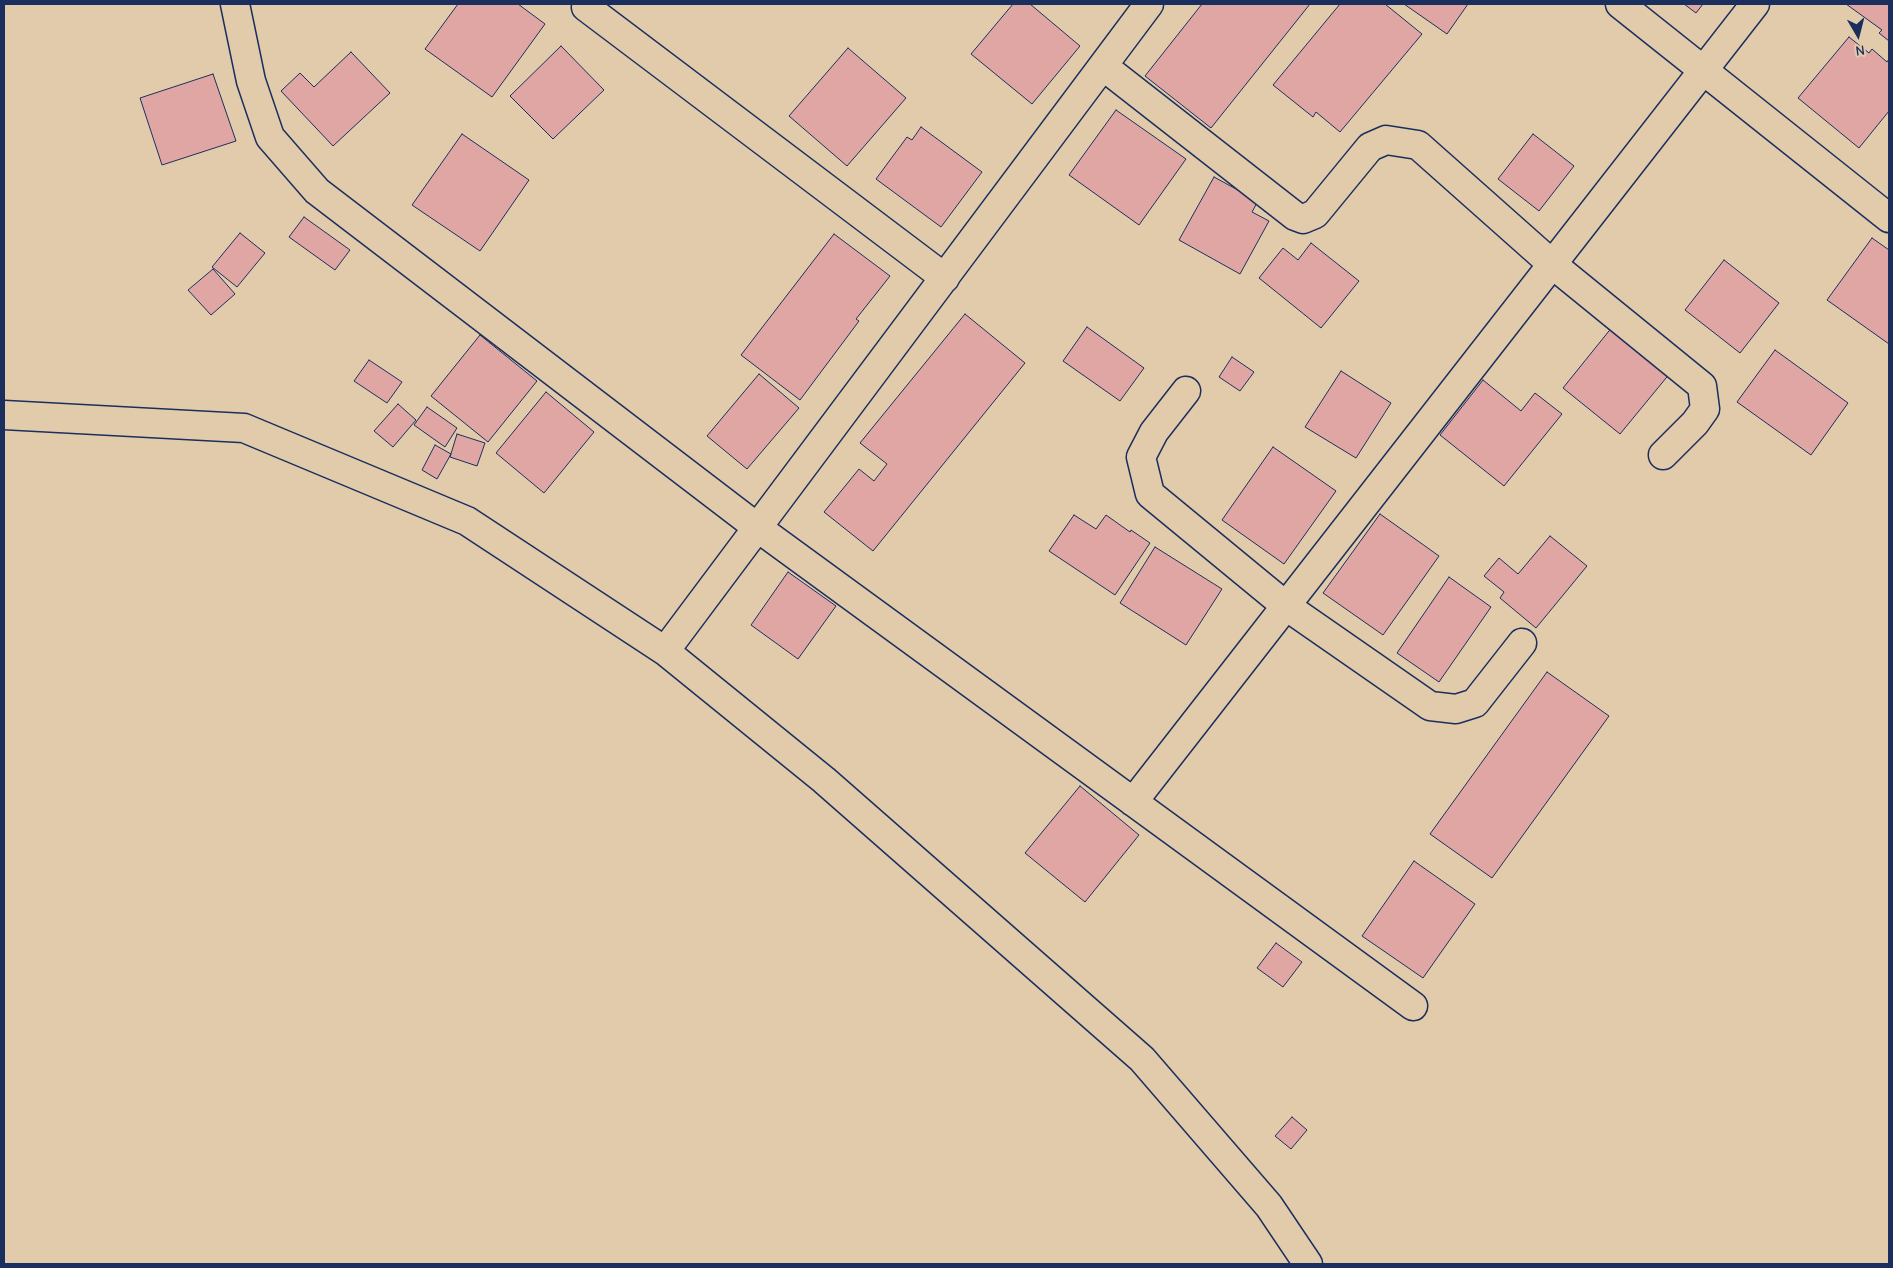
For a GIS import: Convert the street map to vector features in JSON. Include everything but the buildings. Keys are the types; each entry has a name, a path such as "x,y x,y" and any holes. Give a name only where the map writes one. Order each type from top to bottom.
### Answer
{"street":[{"path":"235,4 252,81 270,137 317,191 758,528 1412,1006"},
{"path":"665,652 1149,4"},
{"path":"1620,4 1889,218"},
{"path":"1133,802 1755,4"},
{"path":"586,7 944,278"},
{"path":"1103,66 1295,216 1304,219 1315,214 1370,147 1386,140 1418,144 1552,264 1702,386 1705,409 1696,423 1663,454"},
{"path":"1186,390 1154,432 1141,457 1150,494 1286,606 1430,706 1456,709 1475,703 1522,643"},
{"path":"4,415 244,428 467,521 665,652 824,780 1142,1060 1269,1206 1308,1264"}]}
